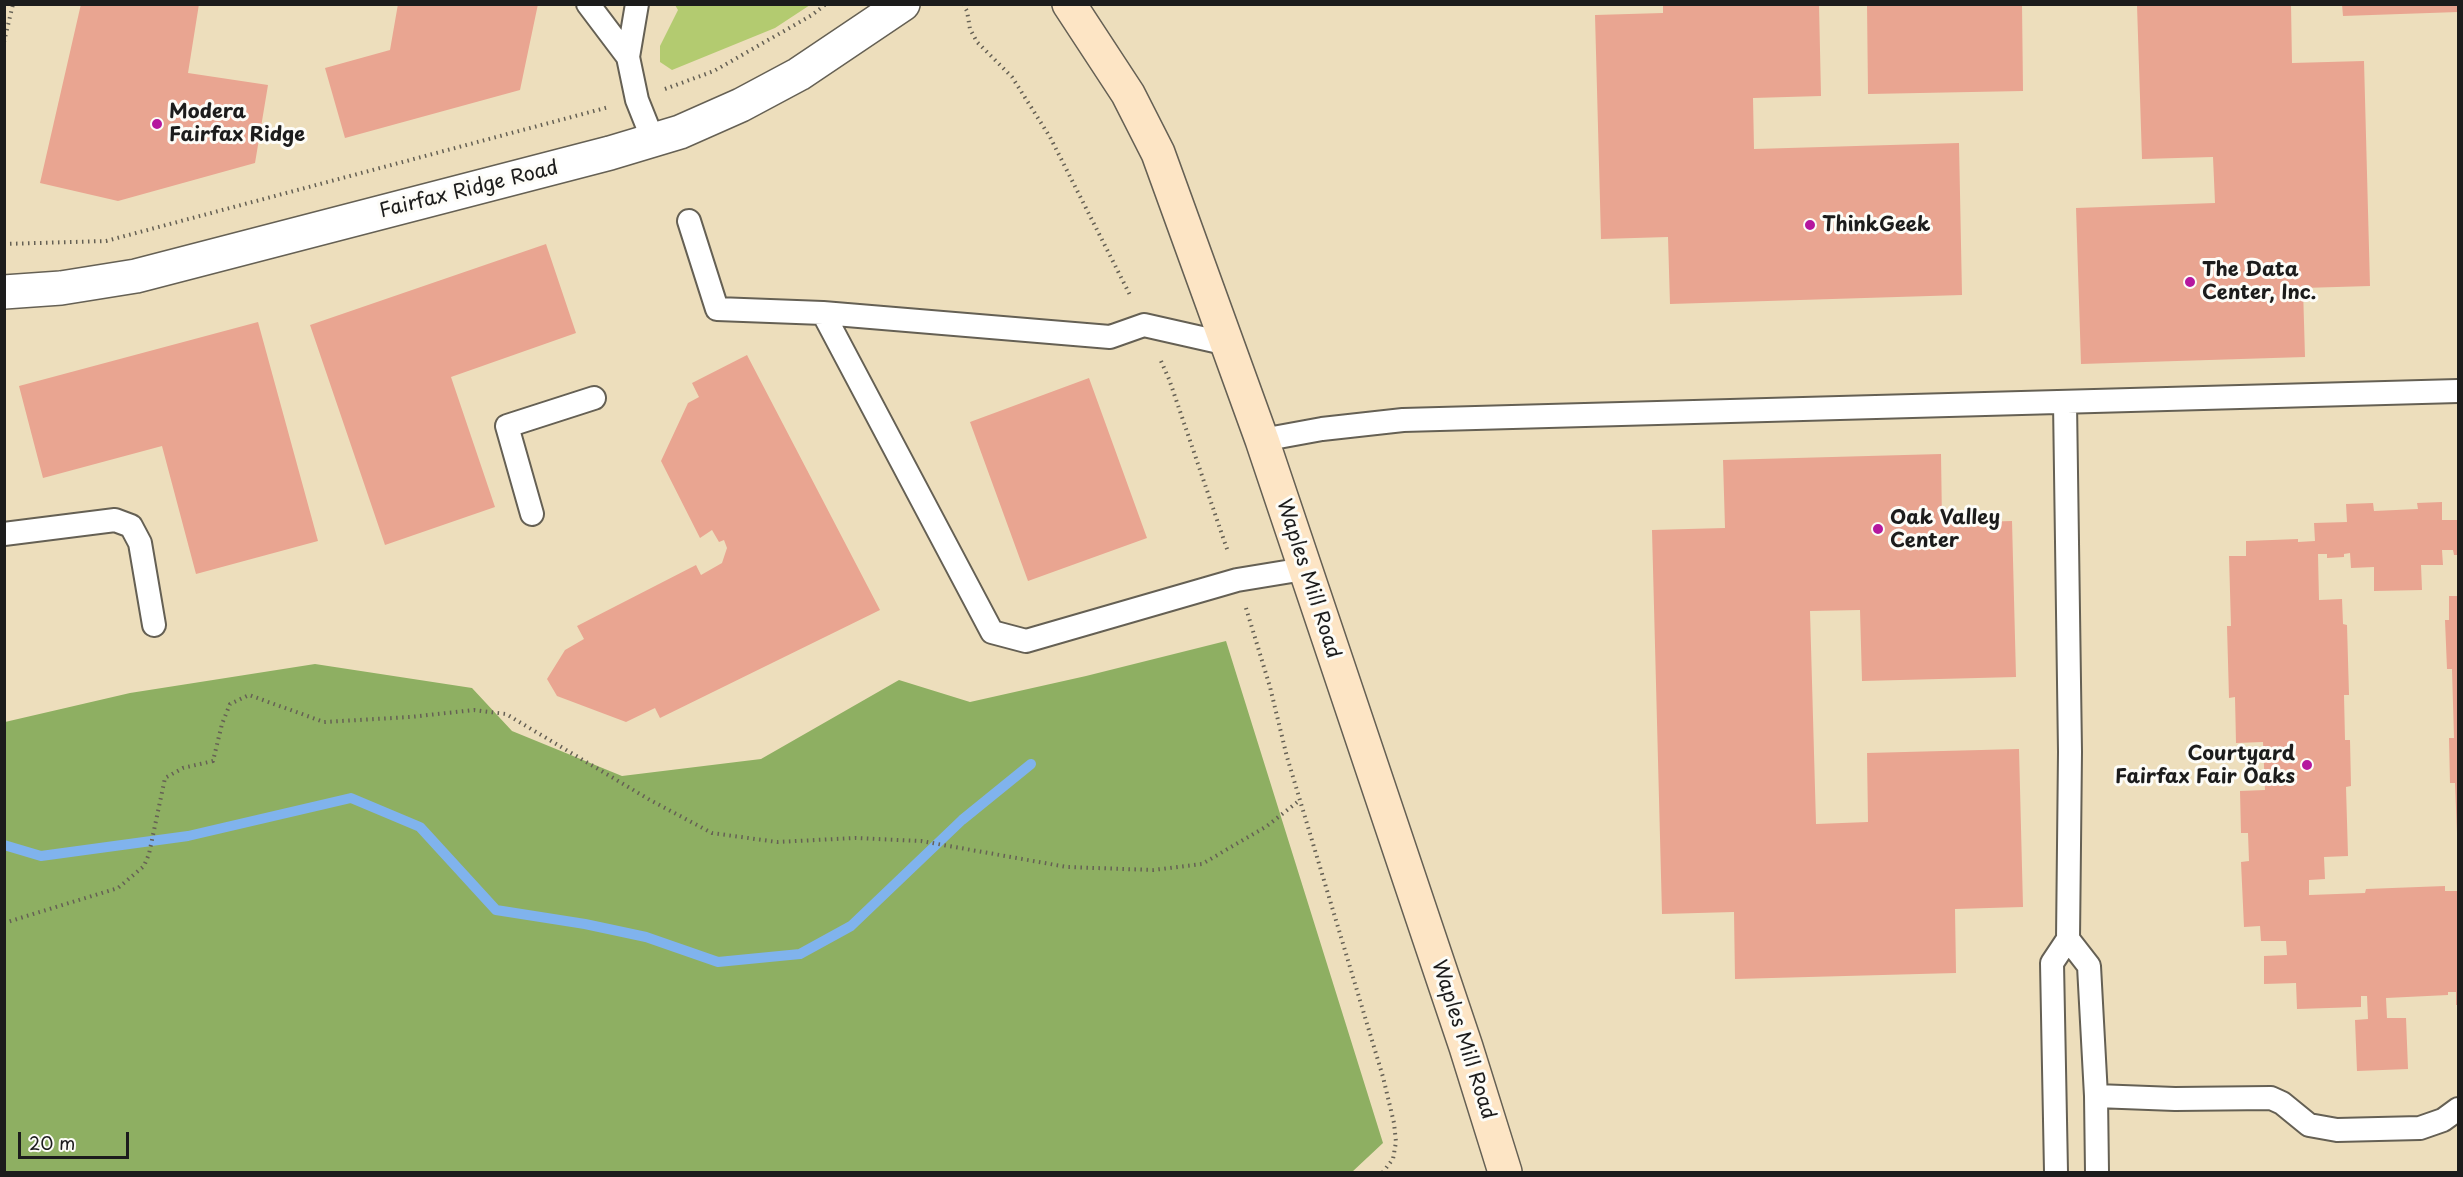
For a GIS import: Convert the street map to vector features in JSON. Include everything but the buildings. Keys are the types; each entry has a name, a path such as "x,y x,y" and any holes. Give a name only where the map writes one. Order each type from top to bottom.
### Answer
{"main road":[{"name":"Waples Mill Road","path":"1069,4 1128,94 1158,153 1262,440 1466,1047 1505,1173"}],"street":[{"name":"Fairfax Ridge Road","path":"4,292 61,288 136,276 610,153 680,132 741,105 799,74 903,4"}],"lane":[{"path":"588,4 628,57"},
{"path":"638,4 628,57 637,100 653,140"},
{"path":"689,221 717,309 823,313 1110,337 1144,325 1228,344"},
{"path":"823,313 992,632 1026,641 1237,580 1304,569"},
{"path":"1262,440 1322,429 1402,420 2458,391"},
{"path":"532,514 507,426 594,398"},
{"path":"2056,1173 2052,963 2068,939 2070,752 2065,402"},
{"path":"4,534 116,520 131,526 140,543 154,625"},
{"path":"2068,939 2090,966 2097,1173"},
{"path":"2096,1096 2175,1099 2271,1098 2282,1103 2309,1125 2337,1130 2420,1128 2443,1120 2458,1109"}],"path":[{"path":"4,42 13,4"},
{"path":"4,244 106,241 637,100 714,71 812,15 826,4"},
{"path":"4,923 118,888 144,866 149,854 165,778 183,768 213,761 222,724 230,704 249,695 324,722 410,717 474,710 506,714 650,800 712,833 777,842 855,838 921,841 1068,867 1153,870 1202,864 1267,826 1300,800"}],"green space":[{"path":"675,5 810,5 775,28 672,70 660,62 660,46 678,10"},
{"path":"1226,641 1383,1143 1352,1172 5,1172 5,722 130,693 315,664 472,688 512,731 622,776 761,759 899,680 970,702"}],"waterway":[{"path":"4,845 41,856 188,836 351,798 420,827 496,910 585,924 646,937 718,962 800,954 851,926 962,820 1031,764"}],"place":[{"name":"Modera Fairfax Ridge","path":"157,124"},
{"name":"ThinkGeek","path":"1810,225"},
{"name":"The Data Center, Inc.","path":"2190,282"},
{"name":"Oak Valley Center","path":"1878,529"},
{"name":"Courtyard Fairfax Fair Oaks","path":"2307,765"}]}
